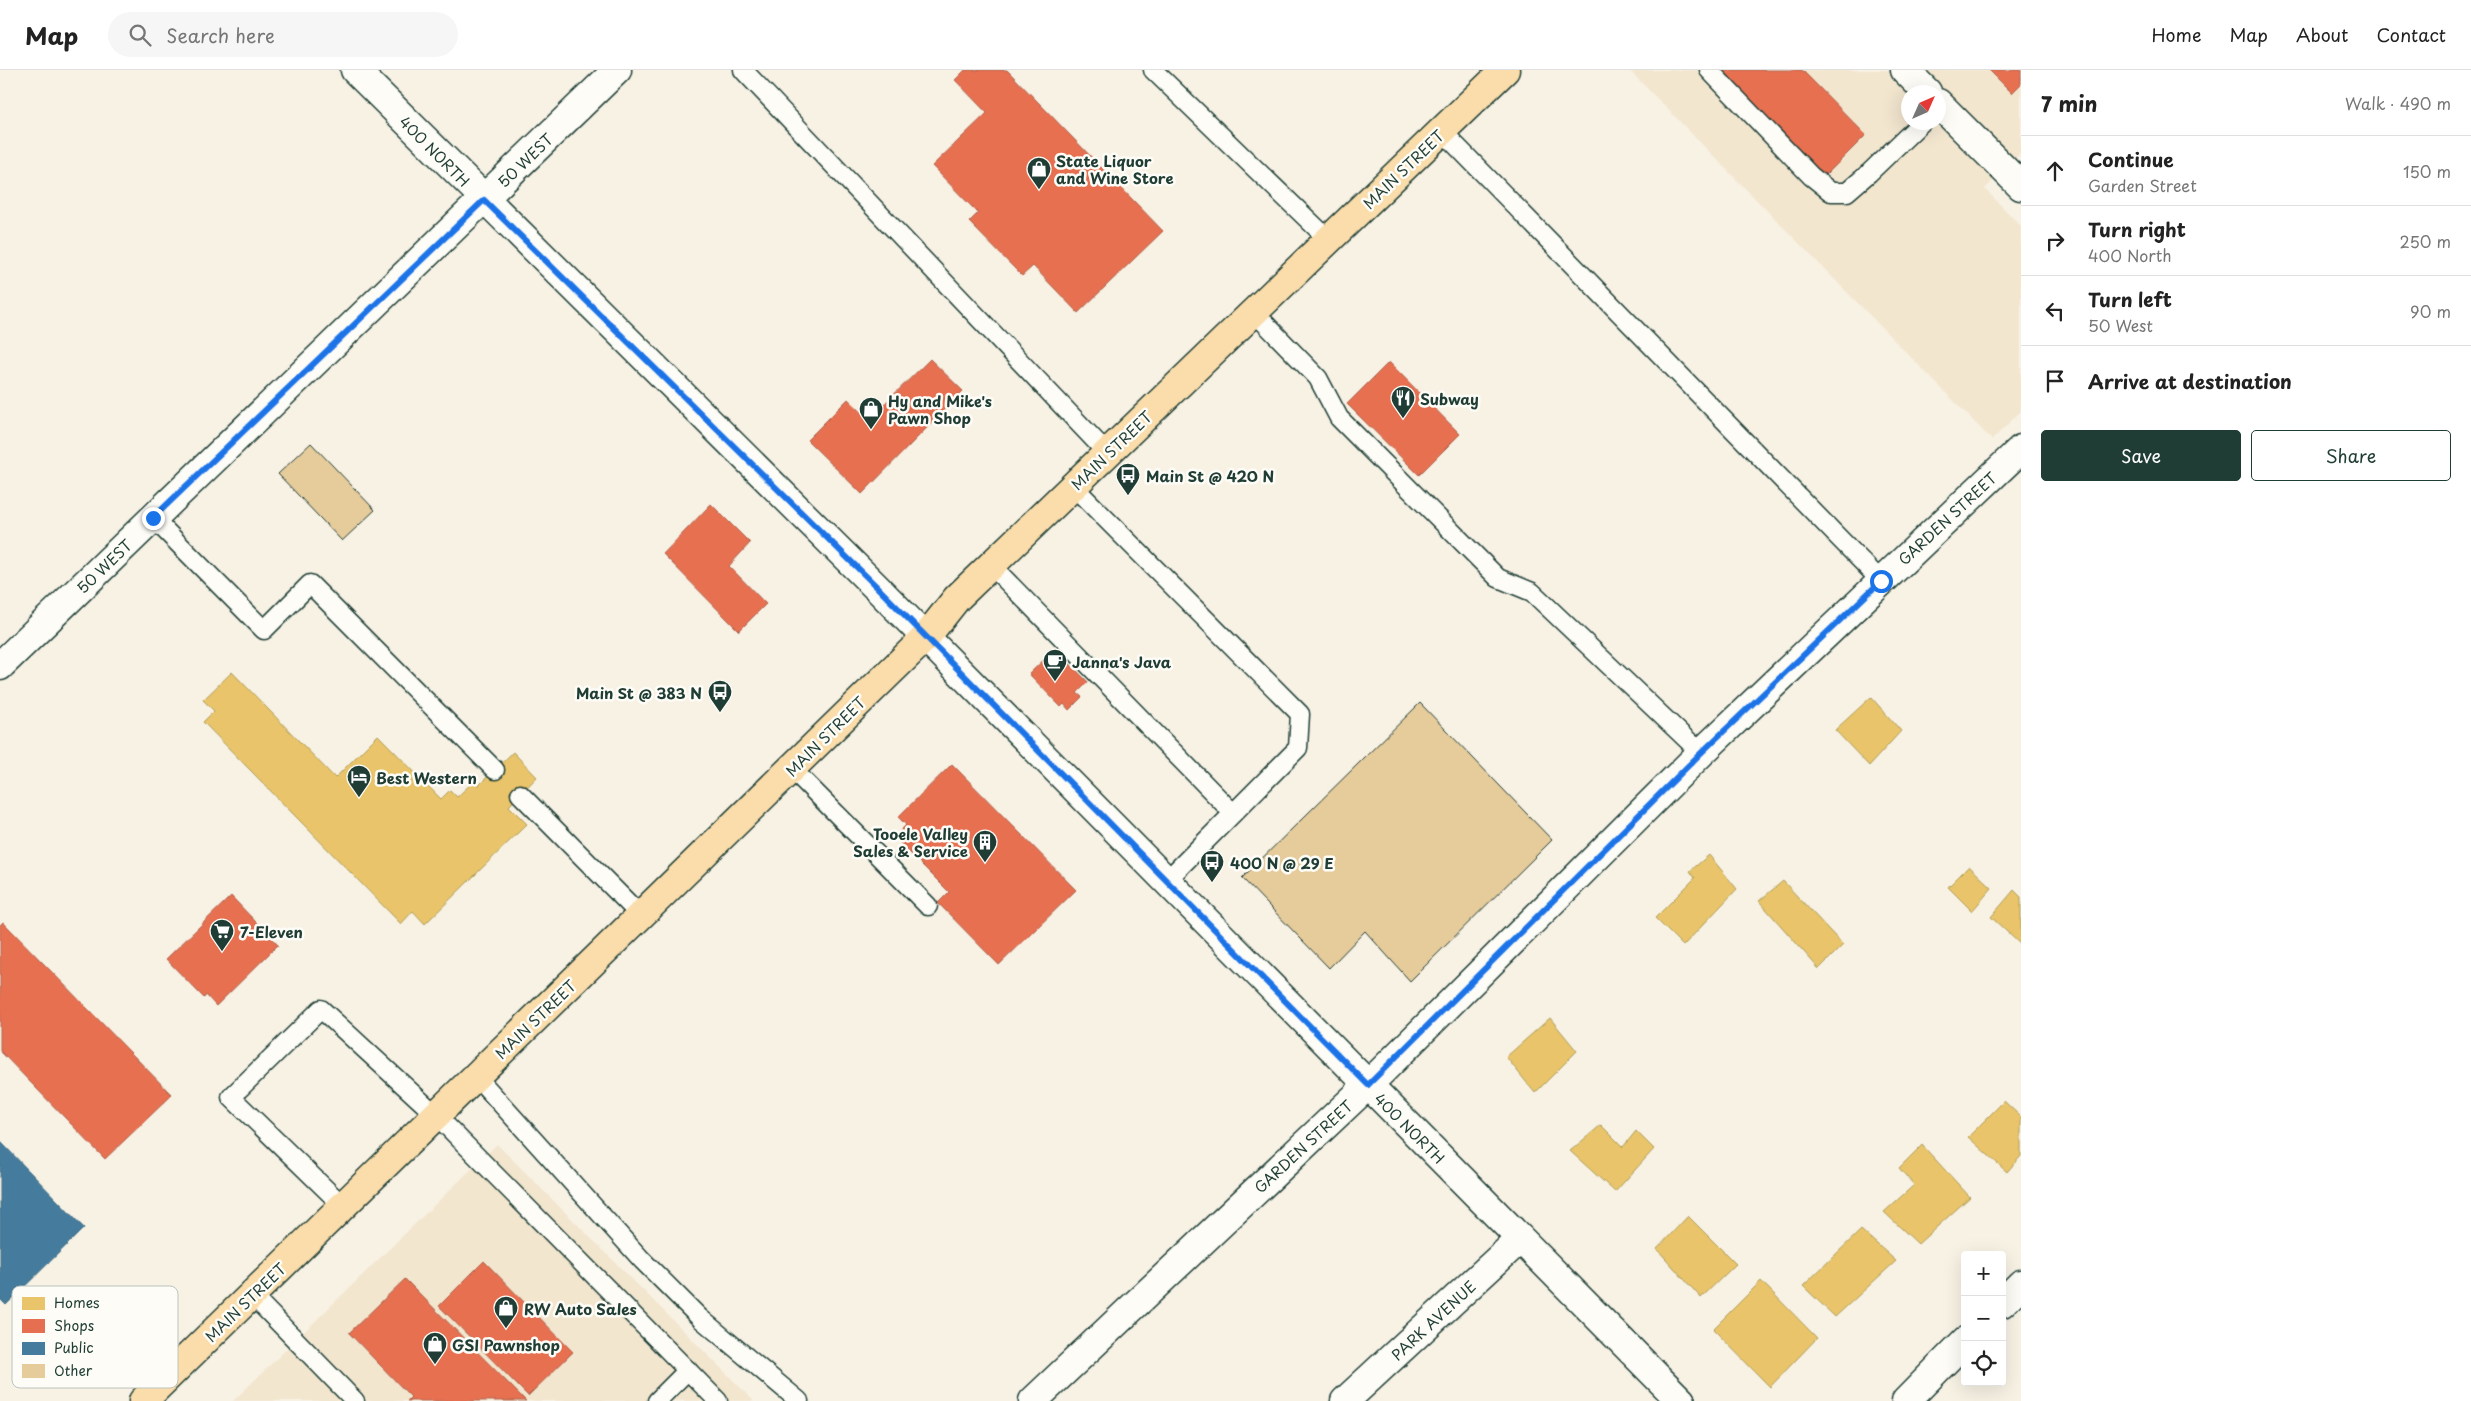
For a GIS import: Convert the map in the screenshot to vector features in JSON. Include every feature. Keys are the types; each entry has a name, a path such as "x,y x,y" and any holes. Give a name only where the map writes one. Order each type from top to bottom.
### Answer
{"highway":[{"name":"MAIN STREET","path":"178,1369 926,637 957,598 1505,70"},
{"name":"MAIN STREET","path":"148,1399 159,1388"}],"street":[{"name":"400 NORTH","path":"355,70 926,637 1681,1401"},
{"name":"50 WEST","path":"0,666 617,70"},
{"path":"1905,70 1917,85"},
{"path":"1946,118 2021,186"},
{"name":"GARDEN STREET","path":"1033,1401 1368,1085 1701,753 2021,449"},
{"name":"PARK AVENUE","path":"1345,1401 1520,1238"},
{"path":"2006,1299 2021,1284"},
{"path":"1906,1401 1961,1345"}],"lane":[{"path":"743,70 1108,453"},
{"path":"1153,70 1329,240"},
{"path":"1709,70 1811,176 1831,192 1847,192 1869,173 1910,130"},
{"path":"1442,131 1881,581"},
{"path":"1254,312 1318,378 1339,418 1498,578 1532,592 1701,753"},
{"path":"1073,486 1300,714 1298,748 1166,881"},
{"path":"153,518 264,630 310,584 495,770"},
{"path":"991,565 1233,813"},
{"path":"792,769 928,906"},
{"path":"520,794 641,916"},
{"path":"343,1206 231,1097 321,1010 436,1116 718,1401"},
{"path":"476,1076 642,1260 700,1318 799,1401"},
{"path":"252,1295 355,1401"},
{"path":"658,1401 688,1370"}],"shaded area":[{"path":"1629,70 2021,70 2021,153 1985,189 2021,226 2021,411 1992,440"},
{"path":"497,1144 754,1401 233,1401"}],"building: Homes":[{"name":"Best Western","path":"232,672 335,778 378,735 441,799 450,790 457,797 474,781 478,786 513,752 537,777 509,806 527,824 425,924 413,911 401,924 203,722 214,711 203,700"},
{"path":"1871,697 1901,731 1869,766 1835,730"},
{"path":"1709,855 1737,889 1683,946 1655,918 1695,878 1690,871"},
{"path":"1969,866 1992,888 1972,911 1948,887"},
{"path":"1783,881 1843,945 1819,969 1759,901"},
{"path":"2014,890 2021,897 2021,945 1991,917"},
{"path":"1550,1018 1577,1051 1535,1093 1506,1057"},
{"path":"2004,1101 2021,1117 2021,1156 2007,1172 1968,1137"},
{"path":"1601,1125 1623,1147 1636,1131 1654,1149 1615,1192 1570,1151"},
{"path":"1922,1145 1970,1197 1918,1244 1884,1212 1914,1185 1899,1168"},
{"path":"1688,1216 1736,1264 1701,1298 1657,1249"},
{"path":"1861,1230 1896,1261 1835,1317 1803,1286"},
{"path":"1761,1281 1817,1338 1770,1387 1713,1329"}],"building: Shops":[{"name":"State Liquor and Wine Store","path":"965,70 1007,70 1163,231 1078,313 1033,266 1022,276 969,222 978,213 932,166 987,113 955,80"},
{"path":"1721,70 1802,70 1866,135 1825,176"},
{"path":"1989,70 2021,70 2021,84 2012,93"},
{"name":"Hy and Mike's Pawn Shop","path":"930,359 963,391 862,494 807,440 848,399 869,419"},
{"name":"Subway","path":"1389,362 1460,434 1419,475 1347,404"},
{"path":"711,504 750,543 729,566 766,604 739,631 663,554"},
{"path":"1055,649 1088,682 1077,693 1082,697 1069,710 1064,704 1061,707 1029,674"},
{"name":"Tooele Valley Sales & Service","path":"952,764 1076,890 999,965 938,903 949,892 894,837 906,825 898,817"},
{"name":"7-Eleven","path":"231,896 278,945 216,1006 206,995 204,998 166,959"},
{"path":"3,922 172,1095 105,1159 0,1051 0,925"},
{"name":"RW Auto Sales","path":"484,1261 573,1352 528,1396 439,1306"},
{"name":"GSI Pawnshop","path":"405,1279 526,1401 407,1401 411,1397 349,1333"}],"building: Public":[{"path":"0,1141 84,1228 25,1286 12,1286 12,1299 6,1305 0,1299"}],"building: Other":[{"path":"311,443 375,510 342,541 278,474"},
{"path":"1420,703 1552,840 1410,981 1365,931 1329,968 1242,878"}],"place":[{"name":"State Liquor and Wine Store","path":"1039,190"},
{"name":"Subway","path":"1403,419"},
{"name":"Hy and Mike's Pawn Shop","path":"871,430"},
{"name":"Main St @ 420 N","path":"1128,496"},
{"name":"Janna's Java","path":"1055,682"},
{"name":"Main St @ 383 N","path":"720,713"},
{"name":"Best Western","path":"359,798"},
{"name":"Tooele Valley Sales & Service","path":"985,863"},
{"name":"400 N @ 29 E","path":"1212,883"},
{"name":"7-Eleven","path":"222,952"},
{"name":"RW Auto Sales","path":"506,1329"},
{"name":"GSI Pawnshop","path":"435,1365"}],"route":[{"path":"153,518 484,200 876,586 1368,1085 1701,753 1881,581"}]}
